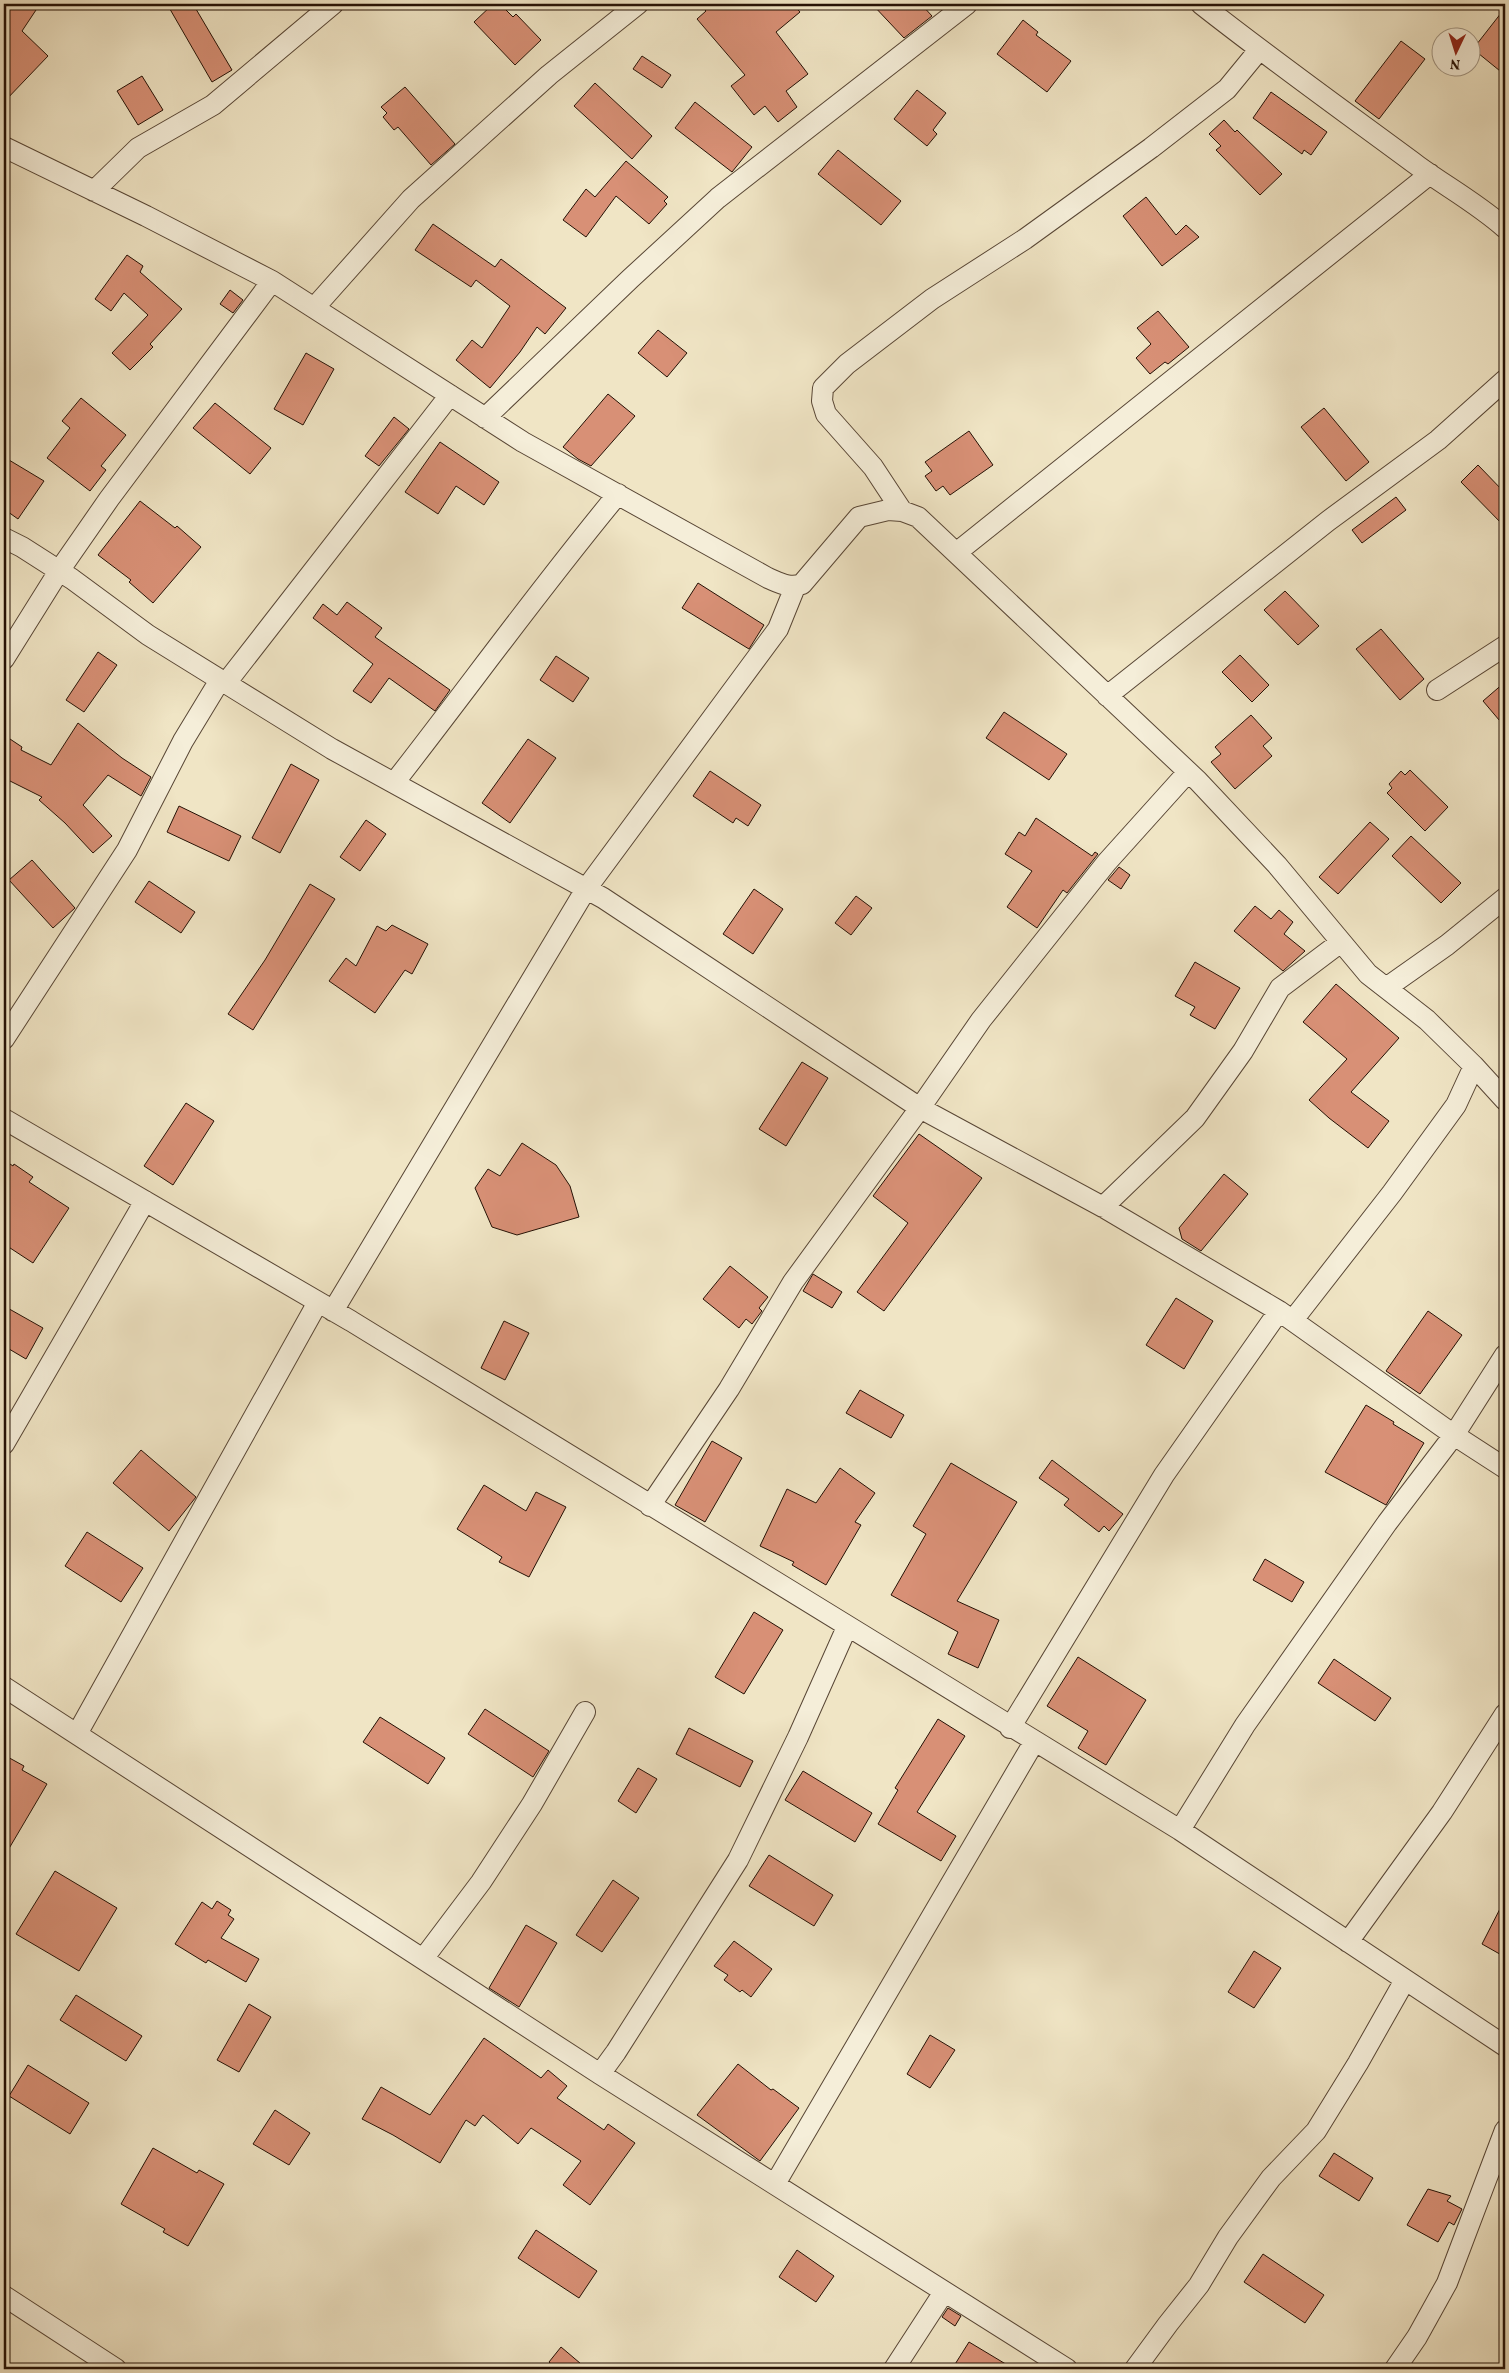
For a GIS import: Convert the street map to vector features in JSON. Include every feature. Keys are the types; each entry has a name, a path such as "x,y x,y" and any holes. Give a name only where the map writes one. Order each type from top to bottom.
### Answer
{"street":[{"path":"94,191 138,148 212,105 333,4"},
{"path":"314,308 411,199 549,75 638,4"},
{"path":"485,418 630,279 718,198 967,4"},
{"path":"1201,4 1259,50 1430,174 1486,211 1505,228"},
{"path":"902,511 874,467 826,414 822,401 823,388 847,364 932,299 1025,239 1151,148 1226,90 1259,50"},
{"path":"4,147 272,281 523,442 768,578 795,587 802,584 858,517 888,510 902,511 918,517 1188,772 1277,865 1368,974 1427,1020 1474,1066 1505,1100"},
{"path":"956,553 1430,174"},
{"path":"4,659 59,571 272,281"},
{"path":"1107,696 1328,521 1438,440 1505,380"},
{"path":"4,1039 127,850 183,741 223,681 450,395"},
{"path":"394,783 472,683 556,569 618,494"},
{"path":"4,538 59,571 148,635 332,749 586,889 754,997 920,1108 1103,1207 1286,1316 1454,1435 1505,1468"},
{"path":"77,1734 326,1307 586,889 778,629 795,587"},
{"path":"1437,690 1505,646"},
{"path":"650,1506 729,1389 793,1282 920,1108 981,1020 1107,862 1188,772"},
{"path":"1386,988 1447,945 1505,898"},
{"path":"1103,1207 1195,1118 1243,1051 1280,988 1341,942"},
{"path":"1010,1728 1164,1475 1286,1316 1392,1193 1456,1106 1474,1066"},
{"path":"4,1119 326,1307 1010,1728 1180,1830 1505,2046"},
{"path":"4,1444 145,1201"},
{"path":"1180,1830 1251,1717 1387,1523 1454,1435 1505,1355"},
{"path":"600,2074 616,2052 738,1860 798,1737 846,1627"},
{"path":"4,1687 600,2074 1066,2369"},
{"path":"423,1959 480,1882 532,1804 585,1712"},
{"path":"1348,1942 1442,1812 1505,1714"},
{"path":"775,2184 1034,1742"},
{"path":"1135,2369 1199,2285 1228,2236 1271,2178 1316,2132 1405,1980"},
{"path":"1395,2369 1417,2337 1447,2283 1505,2130"},
{"path":"894,2369 944,2292"},
{"path":"4,2296 116,2369"}],"building":[{"path":"10,4 40,4 22,31 48,56 4,102 4,14"},
{"path":"167,4 193,4 232,70 212,82"},
{"path":"493,4 500,4 513,17 516,14 541,40 515,65 474,22"},
{"path":"699,4 793,4 800,12 776,32 808,74 786,91 797,107 778,122 765,106 754,115 731,86 745,75 697,19 706,11"},
{"path":"872,4 921,4 932,16 904,38"},
{"path":"1505,8 1505,75 1482,56 1482,37"},
{"path":"1023,20 1038,32 1036,35 1071,61 1047,92 997,54"},
{"path":"1401,41 1425,59 1379,119 1355,101"},
{"path":"642,56 671,75 662,88 633,69"},
{"path":"142,76 163,110 138,125 117,91"},
{"path":"595,83 652,136 632,159 574,106"},
{"path":"405,87 455,144 431,165 398,127 394,130 383,117 387,113 381,107"},
{"path":"917,90 946,113 933,130 937,134 927,146 894,119"},
{"path":"1271,92 1327,132 1311,155 1304,150 1302,154 1253,118"},
{"path":"695,102 752,147 732,172 675,128"},
{"path":"1224,120 1235,132 1237,130 1282,174 1260,195 1216,150 1221,146 1209,134"},
{"path":"838,150 901,201 881,225 818,174"},
{"path":"626,161 668,197 664,201 667,204 649,224 616,196 586,237 563,220 586,189 595,197"},
{"path":"1146,197 1176,235 1186,225 1199,237 1162,266 1123,216"},
{"path":"433,224 495,267 501,259 566,308 545,334 537,327 520,352 490,388 456,360 472,340 482,348 510,306 476,280 471,287 415,250"},
{"path":"127,255 143,266 140,272 182,309 150,344 153,347 130,370 112,353 148,315 124,293 111,311 95,299"},
{"path":"230,290 243,300 233,313 220,304"},
{"path":"1158,311 1189,347 1168,364 1165,362 1150,374 1136,358 1151,344 1137,328"},
{"path":"658,330 687,353 667,377 638,353"},
{"path":"306,353 334,369 303,425 274,409"},
{"path":"608,394 635,416 591,466 578,459 563,447"},
{"path":"81,398 126,435 101,466 106,470 90,491 47,458 70,428 62,421"},
{"path":"215,403 271,448 250,474 193,428"},
{"path":"1324,408 1369,462 1346,481 1301,427"},
{"path":"394,417 409,429 379,466 365,456"},
{"path":"969,431 993,465 950,495 943,486 936,491 925,476 932,471 925,462"},
{"path":"440,442 499,482 484,505 456,486 438,514 405,492"},
{"path":"4,457 44,481 18,519 4,509"},
{"path":"1478,465 1505,493 1505,527 1461,482"},
{"path":"1396,497 1406,510 1362,543 1352,530"},
{"path":"140,501 175,528 177,526 201,547 153,603 129,582 131,580 98,555"},
{"path":"698,583 764,625 749,649 682,608"},
{"path":"1285,591 1319,626 1298,645 1264,610"},
{"path":"347,602 382,628 375,637 450,690 435,711 389,678 371,703 353,691 373,664 313,618 323,604 337,615"},
{"path":"1381,629 1424,679 1400,700 1356,649"},
{"path":"98,652 117,665 84,712 66,700"},
{"path":"1240,655 1269,685 1252,702 1222,672"},
{"path":"556,656 589,678 573,702 540,680"},
{"path":"1505,682 1505,727 1483,701"},
{"path":"1004,712 1067,754 1049,780 986,738"},
{"path":"1251,715 1272,738 1263,746 1272,756 1235,789 1211,762 1221,754 1215,747"},
{"path":"78,723 122,758 151,777 141,796 108,775 83,805 112,836 93,853 65,823 39,800 42,797 4,778 4,735 22,747 21,750 51,765"},
{"path":"528,739 556,758 510,823 482,803"},
{"path":"291,764 319,780 280,853 252,838"},
{"path":"1410,770 1448,807 1425,831 1387,793 1392,788 1389,784 1401,771 1405,775"},
{"path":"710,771 761,805 748,826 736,818 733,823 693,796"},
{"path":"179,806 241,836 229,861 167,832"},
{"path":"1036,818 1092,856 1095,852 1098,854 1067,893 1063,890 1037,928 1007,907 1032,871 1005,854 1019,832 1025,836"},
{"path":"366,820 386,834 360,871 340,857"},
{"path":"1370,822 1389,839 1338,894 1319,877"},
{"path":"1411,836 1461,883 1441,903 1392,856"},
{"path":"32,860 75,908 53,928 9,880"},
{"path":"1119,867 1130,875 1121,889 1108,880"},
{"path":"149,881 195,912 181,933 135,902"},
{"path":"310,884 335,899 253,1030 228,1014 265,960"},
{"path":"754,889 783,909 753,954 723,934"},
{"path":"856,896 872,908 851,935 835,923"},
{"path":"1255,906 1271,919 1279,910 1293,922 1284,934 1305,951 1283,971 1234,931"},
{"path":"392,925 428,944 412,974 405,970 375,1013 329,981 346,958 356,966 377,926 386,931"},
{"path":"1195,962 1240,988 1215,1029 1190,1015 1195,1007 1175,996"},
{"path":"1336,984 1399,1038 1351,1092 1389,1121 1368,1148 1309,1100 1347,1059 1303,1022"},
{"path":"802,1062 828,1078 786,1146 759,1129"},
{"path":"186,1103 214,1121 173,1185 144,1166"},
{"path":"919,1134 982,1178 884,1311 857,1292 908,1223 873,1196"},
{"path":"522,1143 556,1165 570,1186 579,1217 517,1235 492,1227 475,1188 488,1169 500,1176"},
{"path":"4,1160 13,1166 14,1164 33,1177 29,1182 69,1208 33,1263 4,1244"},
{"path":"1224,1174 1248,1194 1201,1251 1182,1239 1179,1228"},
{"path":"730,1266 768,1297 759,1308 762,1311 752,1324 746,1319 739,1328 703,1299"},
{"path":"813,1274 842,1292 832,1308 803,1291"},
{"path":"1176,1298 1213,1321 1184,1369 1146,1345"},
{"path":"4,1306 43,1328 26,1359 4,1346"},
{"path":"1428,1311 1462,1335 1420,1394 1386,1371"},
{"path":"504,1321 529,1333 505,1380 481,1368"},
{"path":"860,1390 904,1415 891,1438 846,1413"},
{"path":"1366,1405 1424,1443 1386,1505 1325,1472"},
{"path":"712,1441 742,1458 705,1522 675,1505"},
{"path":"141,1450 196,1497 169,1531 113,1483"},
{"path":"1052,1460 1123,1514 1109,1531 1104,1526 1099,1532 1064,1505 1069,1499 1039,1478"},
{"path":"951,1463 1017,1502 957,1601 999,1620 978,1668 948,1654 958,1632 891,1595 926,1534 913,1526"},
{"path":"840,1468 875,1493 855,1522 861,1525 826,1585 792,1565 794,1562 760,1546 787,1489 816,1503"},
{"path":"484,1485 526,1511 536,1492 566,1507 529,1577 499,1562 502,1557 457,1529"},
{"path":"87,1532 143,1568 121,1602 65,1566"},
{"path":"1265,1559 1304,1582 1292,1602 1253,1580"},
{"path":"754,1612 783,1630 744,1694 715,1677"},
{"path":"1078,1657 1146,1700 1106,1765 1078,1748 1088,1731 1047,1706"},
{"path":"1334,1659 1391,1698 1375,1721 1318,1683"},
{"path":"485,1709 549,1751 533,1777 468,1734"},
{"path":"380,1717 445,1758 428,1784 363,1742"},
{"path":"938,1719 965,1736 917,1812 956,1836 941,1861 878,1824 898,1790 895,1788"},
{"path":"689,1728 753,1761 740,1787 676,1754"},
{"path":"4,1755 24,1766 22,1770 47,1784 4,1857"},
{"path":"638,1768 657,1779 636,1813 618,1801"},
{"path":"803,1771 872,1813 855,1842 785,1800"},
{"path":"769,1855 833,1895 814,1926 749,1886"},
{"path":"55,1871 117,1908 79,1971 16,1934"},
{"path":"613,1880 639,1898 602,1952 576,1935"},
{"path":"1505,1899 1505,1957 1482,1944"},
{"path":"217,1901 231,1910 228,1915 234,1919 221,1938 259,1959 246,1982 208,1960 206,1963 175,1944 202,1902 212,1909"},
{"path":"526,1925 557,1943 519,2007 489,1988"},
{"path":"734,1941 772,1969 751,1997 742,1990 740,1992 724,1980 728,1975 714,1966"},
{"path":"1254,1951 1281,1968 1254,2008 1228,1992"},
{"path":"76,1995 142,2036 126,2061 60,2020"},
{"path":"249,2004 271,2017 239,2072 217,2060"},
{"path":"930,2035 955,2050 930,2088 907,2074"},
{"path":"484,2038 541,2078 548,2070 567,2086 557,2098 604,2130 608,2124 635,2143 590,2205 563,2185 581,2161 531,2128 518,2144 483,2115 475,2126 466,2120 440,2163 362,2119 381,2087 430,2115"},
{"path":"738,2064 771,2090 773,2089 799,2108 760,2161 697,2115"},
{"path":"28,2065 89,2103 70,2134 9,2096"},
{"path":"275,2110 310,2133 289,2165 253,2144"},
{"path":"153,2148 197,2173 199,2170 224,2184 188,2246 163,2232 165,2229 121,2204"},
{"path":"1334,2153 1373,2178 1359,2201 1319,2176"},
{"path":"1428,2189 1451,2196 1447,2201 1462,2209 1454,2225 1449,2222 1438,2242 1407,2225"},
{"path":"536,2230 597,2271 579,2298 518,2258"},
{"path":"797,2250 834,2276 816,2302 779,2277"},
{"path":"1263,2254 1324,2295 1305,2323 1244,2282"},
{"path":"948,2308 961,2316 955,2326 942,2317"},
{"path":"969,2342 1014,2369 952,2369"},
{"path":"561,2347 587,2369 557,2369 549,2362"}]}
